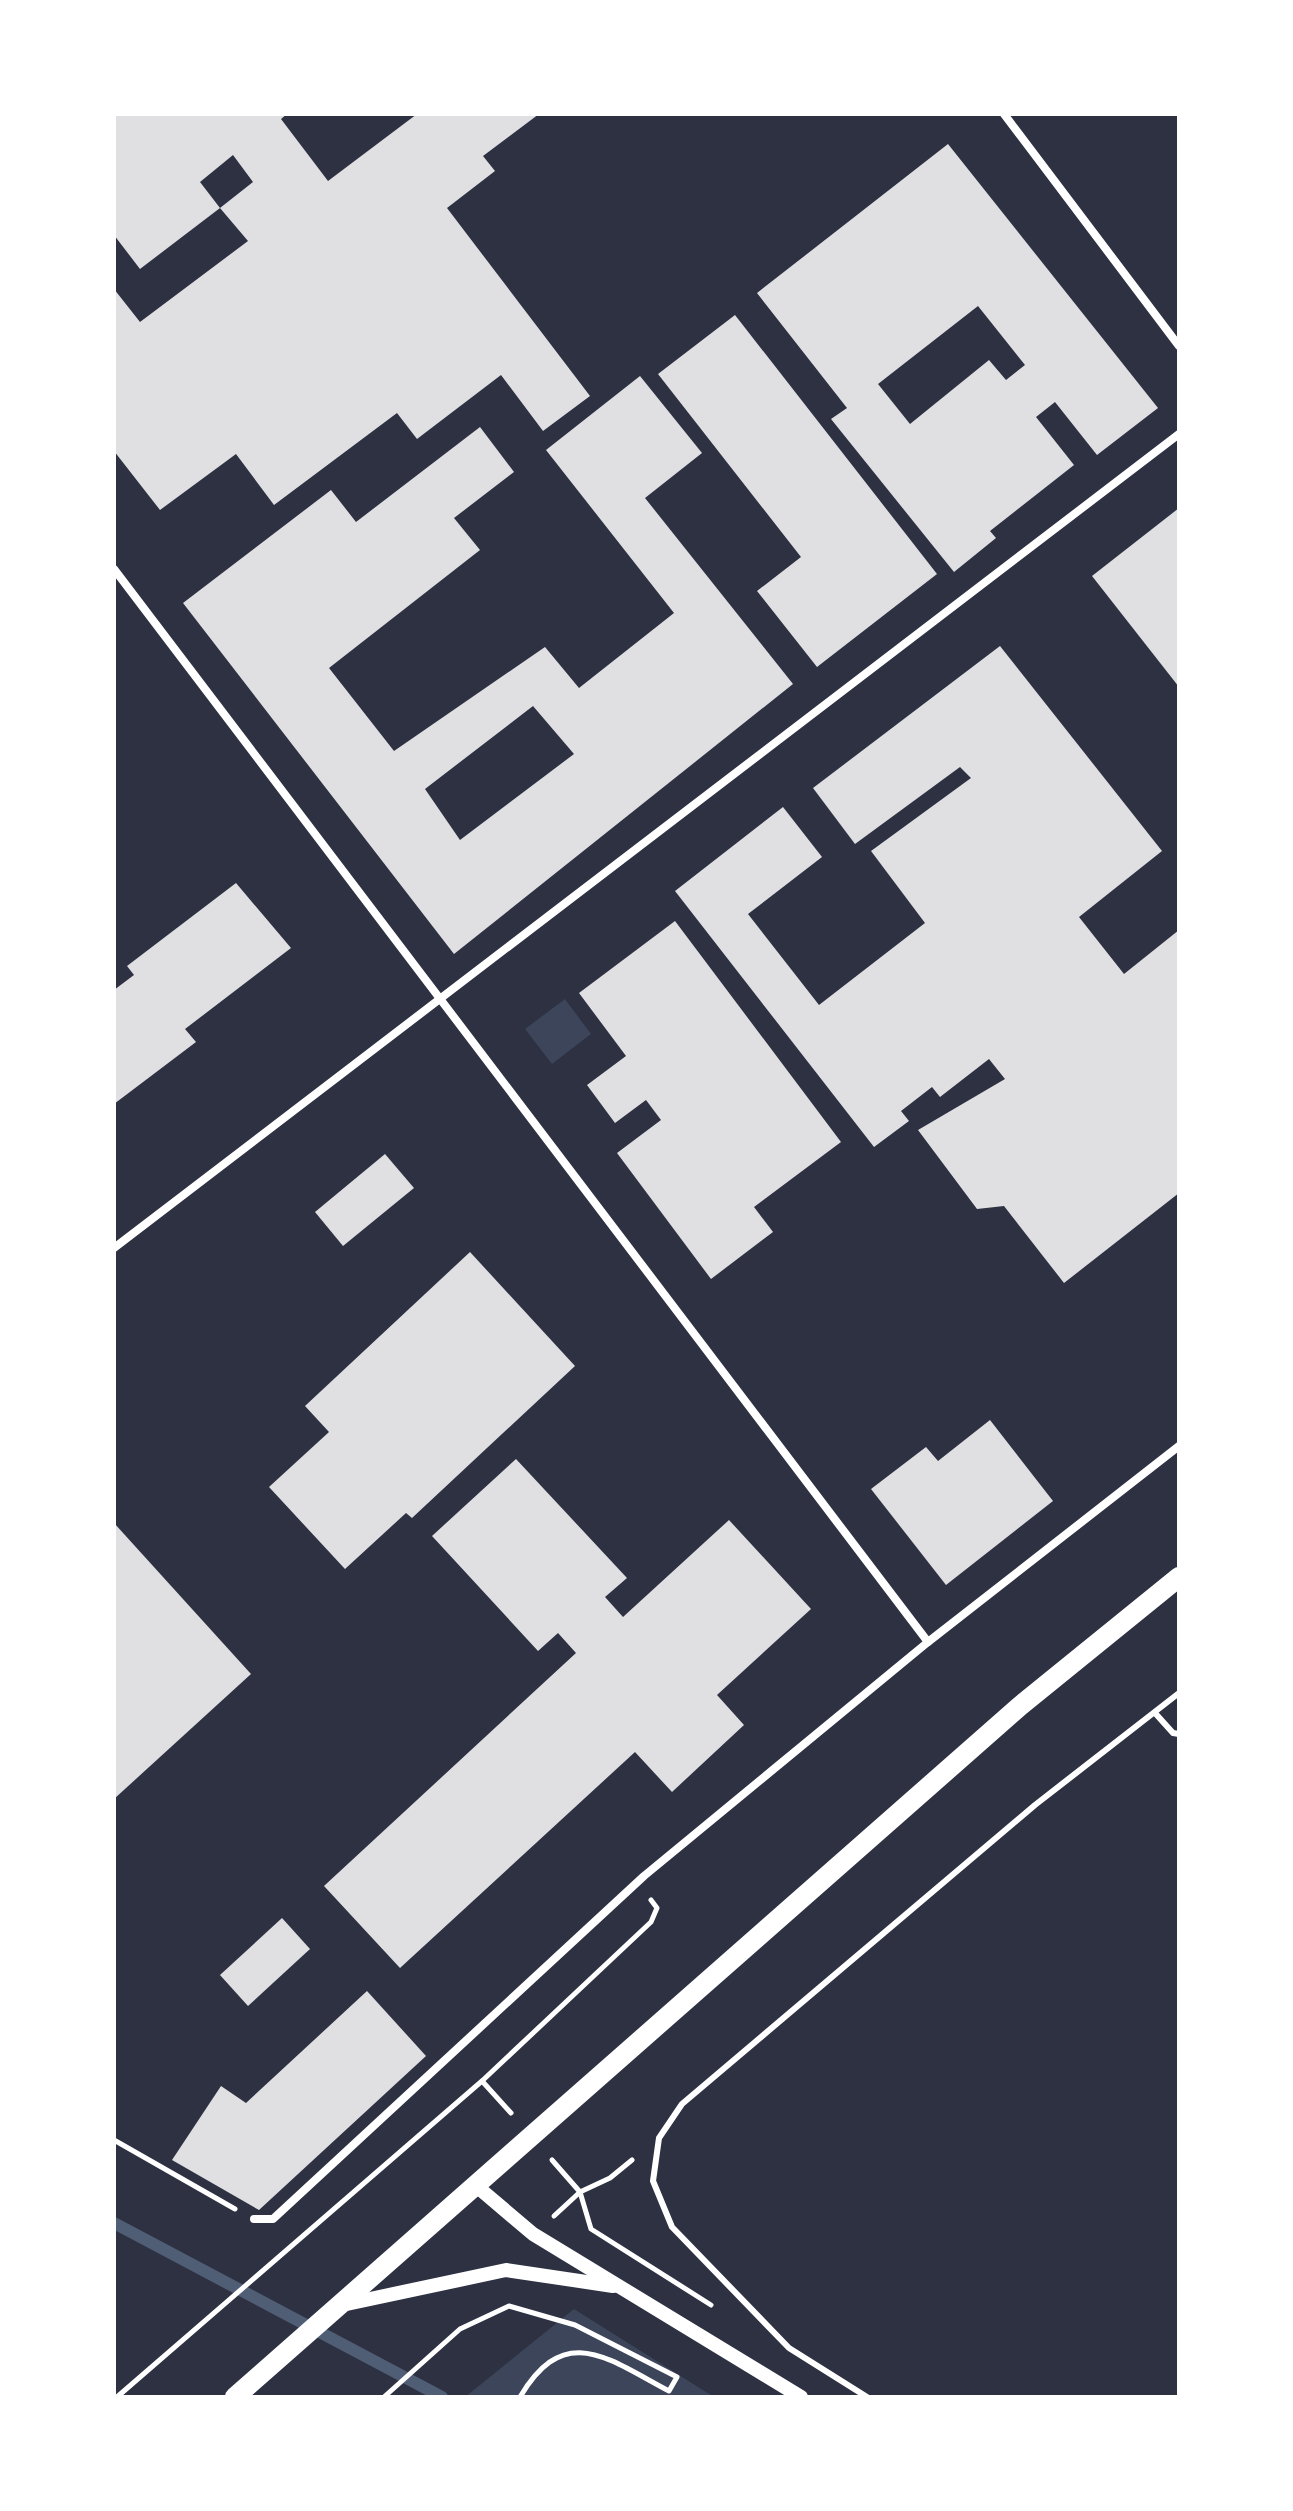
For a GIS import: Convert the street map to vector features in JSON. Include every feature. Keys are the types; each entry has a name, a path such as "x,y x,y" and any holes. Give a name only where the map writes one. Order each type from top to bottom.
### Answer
{"main road":[{"path":"240,2393 1020,1706 1179,1577"}],"street":[{"path":"1004,114 1179,346"},
{"path":"114,1248 440,1002 1179,434"},
{"path":"114,569 928,1642"},
{"path":"254,2219 273,2219 639,1883 928,1642 1179,1446"},
{"path":"474,2184 533,2234 801,2397"},
{"path":"342,2305 506,2270 621,2287"}],"lane":[{"path":"867,2397 789,2348 672,2227 653,2181 659,2138 682,2104 1035,1805 1179,1693"},
{"path":"1155,1713 1173,1733 1179,1734"}],"path":[{"path":"117,2397 482,2081 651,1922 657,1908 639,1883"},
{"path":"114,2140 254,2219"},
{"path":"610,2178 580,2192 591,2229 712,2305"},
{"path":"384,2397 460,2329 509,2306 575,2325 677,2377 669,2391 593,2352 573,2351 551,2359 534,2372 520,2397"}],"shaded area":[{"path":"565,999 591,1034 552,1064 525,1029"},
{"path":"574,2309 714,2397 465,2397"}],"building":[{"path":"114,114 287,114 281,119 328,181 417,114 539,114 483,156 495,171 447,208 590,396 543,431 501,375 417,439 397,413 274,505 236,454 160,510 114,451 114,289 140,322 248,241 220,208 140,269 114,235","holes":["233,155 253,182 220,208 200,182"]},
{"path":"948,144 1158,408 1097,455 1055,402 1036,417 1074,465 990,531 996,538 954,572 831,419 847,408 757,293","holes":["978,306 1025,365 1006,380 989,360 910,424 878,384"]},
{"path":"735,315 937,574 817,667 757,591 801,557 658,374"},
{"path":"640,376 702,453 645,498 793,684 454,954 183,603 331,490 356,522 480,427 514,472 454,518 480,550 329,668 394,751 545,647 579,688 674,613 546,450","holes":["533,706 574,754 460,840 425,789"]},
{"path":"1179,508 1179,687 1092,576"},
{"path":"1000,646 1162,851 1079,917 1124,974 1179,930 1179,1193 1064,1283 1004,1206 977,1209 918,1130 1005,1079 989,1059 940,1097 932,1087 901,1111 909,1121 874,1147 675,891 783,807 822,857 748,914 819,1005 925,923 871,851 971,778 960,767 855,844 813,788"},
{"path":"236,883 291,948 185,1029 196,1042 114,1104 114,990 134,975 127,966"},
{"path":"675,921 841,1142 754,1207 773,1232 711,1279 617,1153 661,1120 646,1100 615,1123 587,1085 626,1056 579,993"},
{"path":"385,1154 414,1188 343,1246 315,1212"},
{"path":"470,1252 575,1366 412,1518 406,1513 345,1569 269,1487 329,1432 305,1406"},
{"path":"990,1420 1053,1501 946,1585 871,1489 926,1447 938,1461"},
{"path":"516,1459 627,1578 605,1597 623,1617 729,1520 811,1609 717,1695 744,1725 672,1792 635,1752 400,1968 324,1886 576,1653 558,1633 538,1651 432,1536"},
{"path":"114,1523 251,1674 114,1799"},
{"path":"282,1918 310,1949 248,2006 220,1975"},
{"path":"367,1991 426,2056 259,2210 172,2160 221,2086 246,2103"}],"waterway":[{"path":"114,2223 442,2397"}]}
